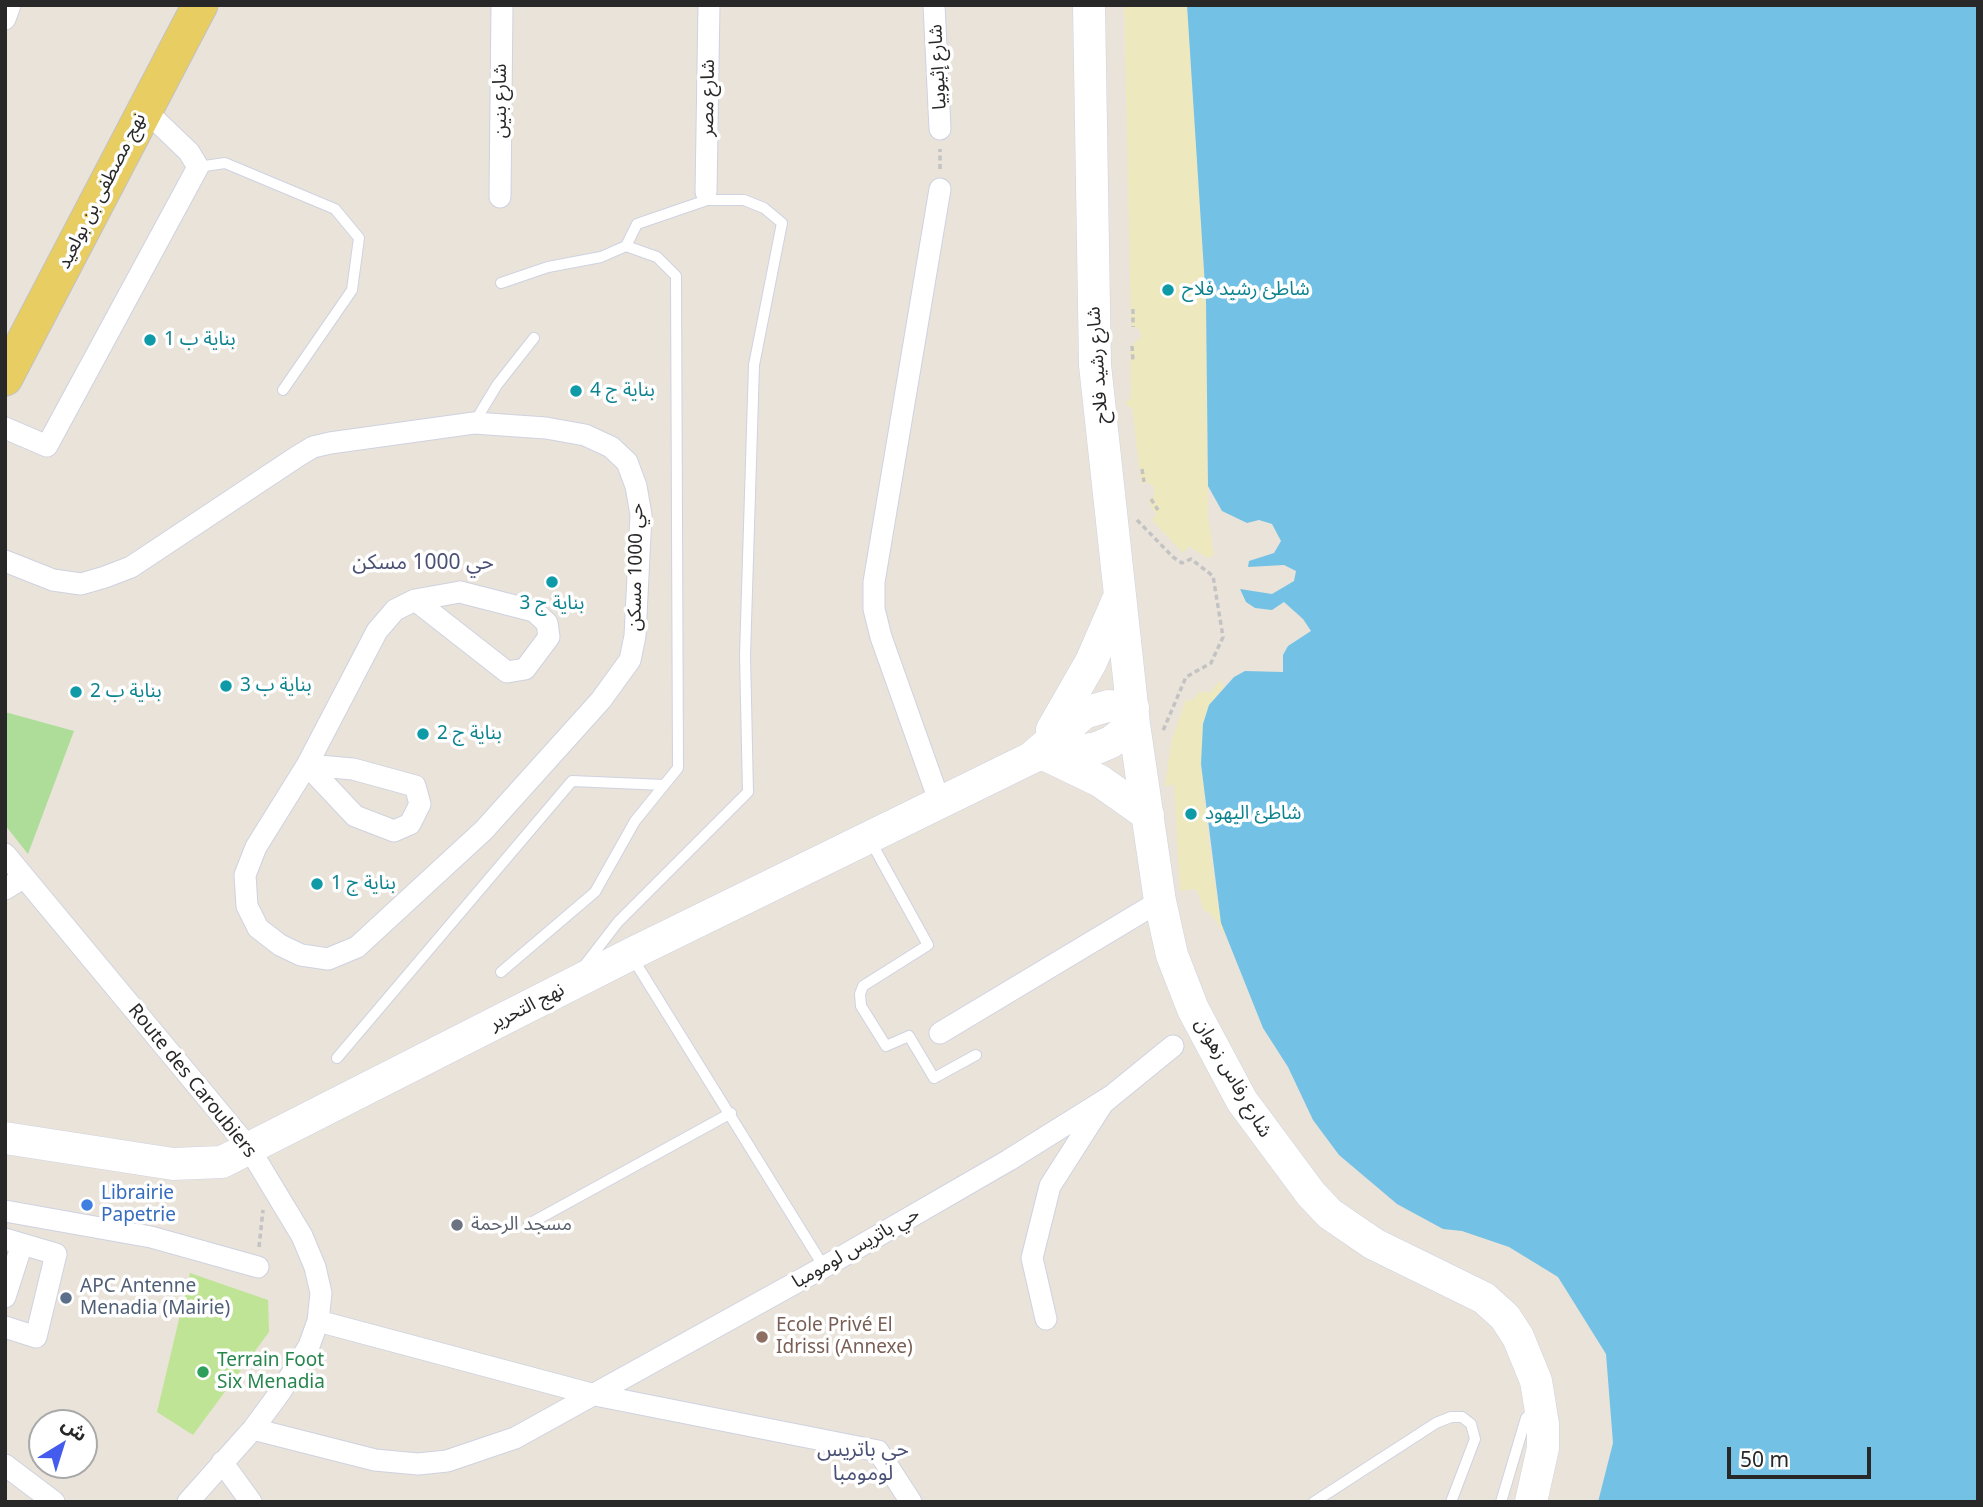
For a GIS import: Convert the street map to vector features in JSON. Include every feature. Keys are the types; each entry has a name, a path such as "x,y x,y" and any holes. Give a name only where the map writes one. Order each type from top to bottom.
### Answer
{"main road":[{"name":"نهج مصطفى بن بولعيد","path":"10,360 144,109 192,8"}],"street":[{"path":"5,19 10,5"},
{"name":"شارع بنين","path":"500,197 502,5"},
{"name":"شارع مصر","path":"706,192 709,5"},
{"name":"شارع إثيوبيا","path":"934,5 940,129"},
{"name":"شارع رشيد فلاح","path":"1089,5 1095,365 1120,594 1143,723"},
{"path":"5,428 47,446 198,167 189,152 144,109"},
{"path":"940,188 874,582 874,609 881,637 940,803"},
{"name":"حي 1000 مسكن","path":"5,561 53,580 82,584 131,567 313,447 474,423 546,428 585,435 611,447 627,462 636,486 641,515 635,636 630,660 601,700 484,830 357,947 328,959 301,954 280,945 258,928 247,906 245,875 256,847 307,765 377,631 395,610 415,600 460,592 534,611 547,623 549,637 525,669 508,672 415,600"},
{"path":"1120,594 1091,662 1040,754 1100,782 1148,815"},
{"name":"نهج التحرير","path":"6,1140 173,1164 222,1162 631,954 1040,754 1097,748 1143,723"},
{"name":"شارع رفاس زهوان","path":"1143,723 1148,815 1160,901 1172,955 1193,1009 1242,1101 1293,1174 1330,1214 1387,1252 1462,1285 1484,1298 1505,1317 1528,1358 1541,1404"},
{"path":"307,765 352,769 415,786 420,804 410,824 394,831 355,816 307,765"},
{"name":"Route des Caroubiers","path":"5,854 14,883 249,1148 302,1236 315,1267 321,1293 318,1321 309,1346 253,1429 188,1502"},
{"path":"940,1033 1160,901"},
{"name":"حي باتريس لومومبا","path":"1046,1319 1032,1258 1050,1186 1103,1103 1173,1046"},
{"name":"حي باتريس لومومبا","path":"253,1429 375,1460 418,1464 447,1461 515,1438 824,1267 1009,1160 1113,1095"},
{"path":"5,1212 151,1237 258,1267"},
{"path":"5,1297 13,1242 56,1254 36,1337 5,1327"},
{"path":"318,1321 595,1395 878,1451 911,1502"},
{"path":"1531,1502 1543,1448 1541,1404"},
{"path":"222,1462 251,1502"},
{"path":"5,1465 54,1502"}],"lane":[{"path":"198,167 225,163 335,209 359,237 352,290 283,390"},
{"path":"501,283 548,267 601,257 626,246 637,224 707,200 744,201 764,208 782,223 754,365 745,641 748,792 618,922 570,985"},
{"path":"501,972 595,891 635,821 678,768 676,276 657,257 626,246"},
{"path":"474,423 497,385 534,338"},
{"path":"337,1058 572,781 664,785"},
{"path":"869,838 928,945 863,986 860,994 861,1006 886,1046 909,1036 934,1077 976,1055"},
{"path":"631,954 824,1267"},
{"path":"529,1224 731,1113"},
{"path":"1501,1502 1526,1418 1541,1404"},
{"path":"1314,1502 1436,1423 1451,1417 1462,1418 1471,1424 1475,1439 1451,1502"}],"path":[{"path":"940,129 940,188"},
{"path":"1133,309 1133,327"},
{"path":"1132,346 1133,362"},
{"path":"1142,470 1144,482"},
{"path":"1151,499 1158,510"},
{"path":"1128,510 1173,557 1182,563 1191,559 1213,576 1223,637 1211,663 1186,677 1143,723"},
{"path":"258,1267 263,1206 280,1201"}],"green space":[{"path":"5,712 74,731 28,854 5,825"},
{"name":"Terrain Foot Six Menadia","path":"190,1273 268,1300 269,1332 193,1435 157,1412"}],"sand":[{"name":"شاطئ رشيد فلاح","path":"1124,5 1187,5 1206,302 1208,518 1214,555 1207,558 1189,546 1183,553 1152,520 1156,514 1148,501 1154,496 1154,487 1147,482 1141,484 1132,407 1127,407 1126,401 1131,399 1130,347 1142,336 1139,329 1131,326"},
{"name":"شاطئ اليهود","path":"1220,680 1224,687 1209,705 1203,724 1201,764 1209,843 1221,923 1227,938 1212,915 1203,909 1198,892 1194,889 1180,891 1174,785 1165,786 1171,743 1185,701 1193,700 1199,692 1211,692"}],"water":[{"path":"1187,5 1978,5 1978,1502 1598,1502 1613,1443 1606,1354 1558,1277 1509,1247 1462,1231 1443,1229 1397,1204 1339,1155 1313,1120 1288,1067 1263,1028 1221,923 1201,764 1203,724 1209,705 1234,677 1245,671 1283,672 1283,655 1288,646 1311,631 1303,619 1284,602 1272,610 1255,608 1246,602 1240,589 1272,594 1294,581 1296,571 1284,565 1248,567 1249,561 1274,553 1281,541 1272,524 1259,520 1247,523 1222,511 1208,486 1206,302"}],"place":[{"name":"شاطئ رشيد فلاح","path":"1168,290"},
{"name":"بناية ب 1","path":"150,340"},
{"name":"بناية ج 4","path":"576,391"},
{"name":"بناية ج 3","path":"552,582"},
{"name":"بناية ب 3","path":"226,686"},
{"name":"بناية ب 2","path":"76,692"},
{"name":"بناية ج 2","path":"423,734"},
{"name":"شاطئ اليهود","path":"1191,814"},
{"name":"بناية ج 1","path":"317,884"},
{"name":"Librairie Papetrie","path":"87,1205"},
{"name":"مسجد الرحمة","path":"457,1225"},
{"name":"APC Antenne Menadia (Mairie)","path":"66,1298"},
{"name":"Ecole Privé El Idrissi (Annexe)","path":"762,1337"},
{"name":"Terrain Foot Six Menadia","path":"203,1372"}],"district":[{"name":"حي 1000 مسكن","path":"423,563"},
{"name":"حي باتريس لومومبا","path":"863,1462"}]}
